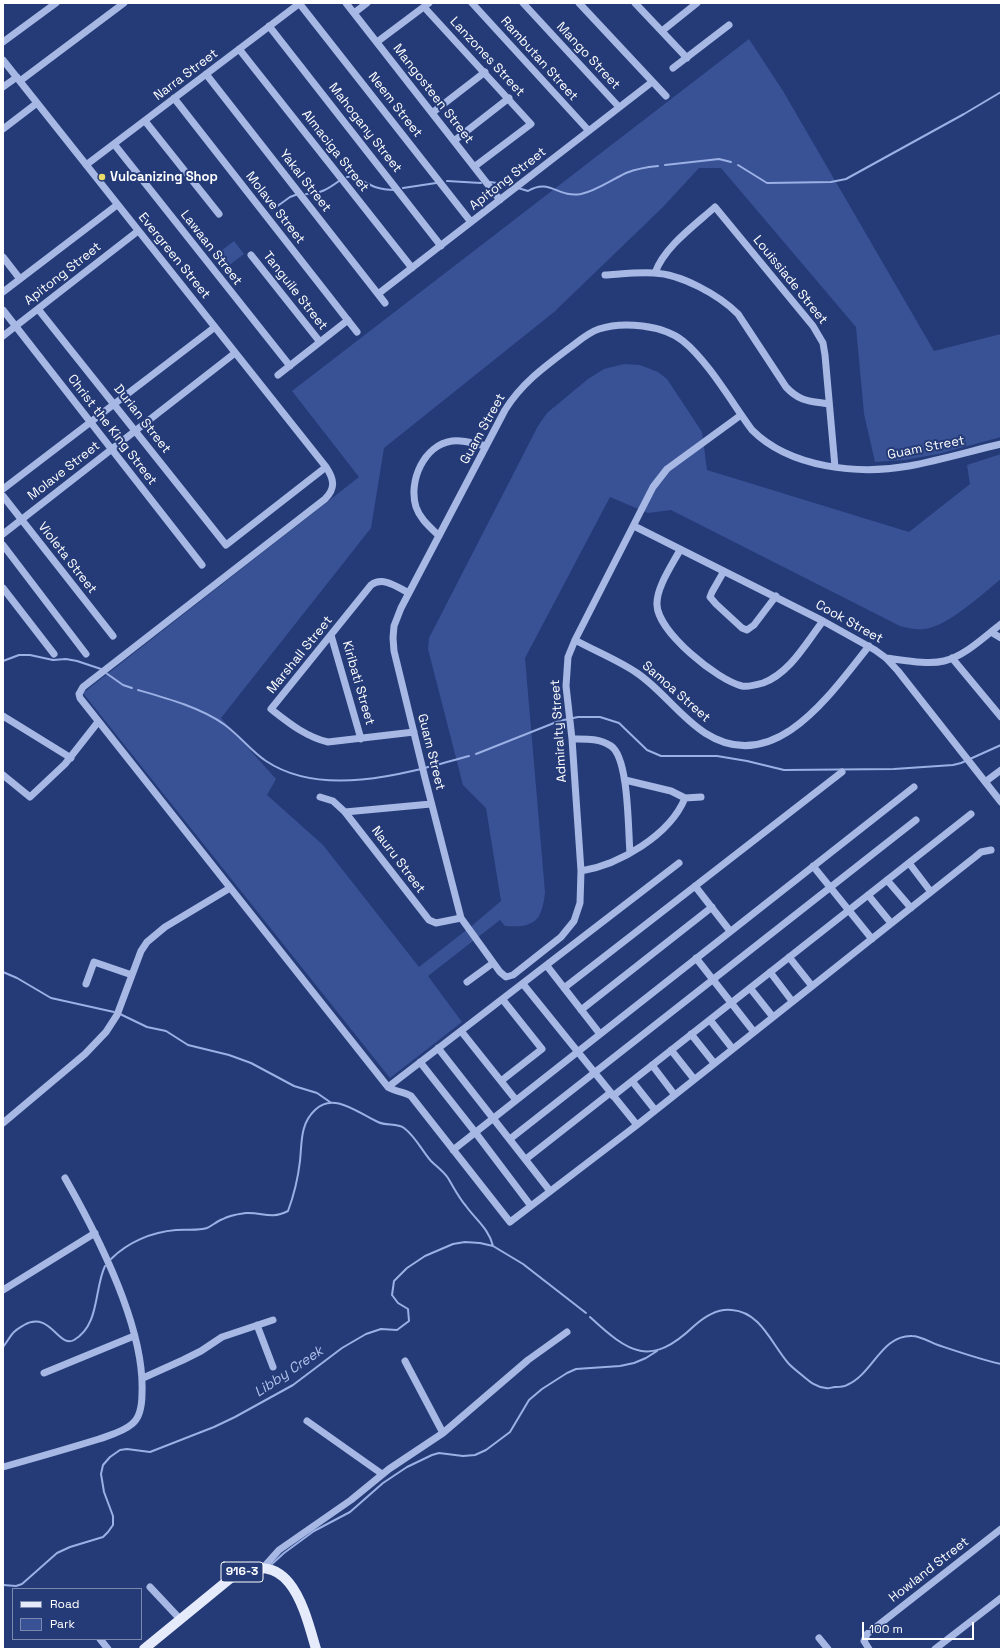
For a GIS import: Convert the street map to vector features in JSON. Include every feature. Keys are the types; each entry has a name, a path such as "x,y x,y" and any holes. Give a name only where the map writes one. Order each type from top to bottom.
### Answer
{"main road":[{"name":"916-3","path":"144,1649 232,1578 243,1572 262,1569 271,1571 284,1578 296,1591 303,1607 316,1649"}],"street":[{"path":"3,42 56,3"},
{"path":"3,88 18,79 124,3"},
{"name":"Narra Street","path":"86,165 299,3"},
{"name":"Neem Street","path":"299,3 471,222"},
{"name":"Mangosteen Street","path":"346,3 500,200"},
{"path":"354,13 367,3"},
{"name":"Rambutan Street","path":"472,3 589,131"},
{"name":"Mango Street","path":"523,3 619,107"},
{"path":"579,3 666,96"},
{"path":"662,31 697,3"},
{"path":"637,4 687,58"},
{"path":"377,42 427,5"},
{"name":"Lanzones Street","path":"427,5 532,124 474,167"},
{"path":"673,68 729,25"},
{"name":"Mahogany Street","path":"270,26 441,246"},
{"name":"Almaciga Street","path":"240,49 412,268"},
{"name":"Evergreen Street","path":"3,60 326,467 333,478 334,485 329,495 325,499 81,690 79,694 80,698 98,722"},
{"path":"432,113 485,72"},
{"name":"Yakal Street","path":"206,74 385,303"},
{"name":"Apitong Street","path":"378,294 652,82"},
{"name":"Molave Street","path":"174,98 357,332"},
{"path":"454,141 509,98"},
{"path":"3,129 37,103"},
{"path":"145,121 219,214"},
{"name":"Lawaan Street","path":"114,144 290,366"},
{"path":"3,292 117,205"},
{"name":"Louissiade Street","path":"655,273 658,265 668,250 715,207 819,335 823,343 826,355 835,467"},
{"name":"Apitong Street","path":"3,336 138,230"},
{"name":"Tanguile Street","path":"251,255 320,342"},
{"path":"3,257 20,279"},
{"path":"605,275 655,273 668,275 683,280 717,296 738,314 786,387 792,393 800,399 829,404"},
{"name":"Durian Street","path":"38,309 136,430 226,545 326,467"},
{"name":"Christ the King Street","path":"3,310 202,565"},
{"path":"278,375 348,320"},
{"name":"Guam Street","path":"506,977 503,976 493,963 461,918 431,804 394,651 393,638 394,626 409,593 514,395 535,374 586,336 603,328 626,324 661,330 682,340 694,350 756,434 772,447 808,462 835,467 885,468 909,466 1001,444"},
{"path":"3,489 215,327"},
{"name":"Molave Street","path":"3,534 235,353"},
{"name":"Admiralty Street","path":"506,977 513,975 561,937 574,921 580,903 581,872 572,739 566,686 568,657 575,640 653,487 663,473 741,415"},
{"path":"438,536 422,518 417,508 414,490 420,466 434,449 451,441 459,440 486,446"},
{"name":"Violeta Street","path":"3,496 113,636"},
{"name":"Cook Street","path":"634,526 823,620 886,658 898,671 1001,802"},
{"path":"3,545 86,654"},
{"path":"680,550 657,598 659,616 664,626 682,645 721,677 743,686 763,683 774,677 797,656 823,620"},
{"path":"724,571 710,597 712,601 742,628 747,630 751,628 776,596"},
{"name":"Marshall Street","path":"409,593 386,582 376,582 371,585 271,709 295,727 317,740 328,742 414,732"},
{"path":"3,588 54,654"},
{"path":"886,658 937,662 952,658 1001,624"},
{"path":"991,632 1001,638"},
{"name":"Kiribati Street","path":"331,634 361,739"},
{"name":"Samoa Street","path":"575,640 626,666 638,674 704,732 714,738 738,746 766,743 783,735 802,723 824,702 868,646"},
{"path":"952,658 1001,717"},
{"path":"3,716 70,758"},
{"path":"3,775 30,797 70,758 98,722 388,1087 392,1090 405,1092 411,1096 510,1222 637,1125 674,1094 981,852 991,850"},
{"path":"572,739 600,741 611,746 618,753 625,780 630,852"},
{"path":"985,782 1001,770"},
{"path":"564,988 842,772"},
{"path":"625,780 671,791 685,798 701,797"},
{"path":"453,1150 914,787"},
{"name":"Nauru Street","path":"320,797 334,801 345,812 429,920 436,923 461,918"},
{"path":"581,872 597,869 609,864 658,834 670,823 679,811 685,798"},
{"path":"345,812 431,804"},
{"path":"526,1159 611,1094 632,1081 971,814"},
{"path":"510,1139 916,820"},
{"path":"388,1087 679,863"},
{"path":"909,863 931,892"},
{"path":"813,866 872,938"},
{"path":"887,880 911,908"},
{"path":"695,886 730,931"},
{"path":"3,1123 66,1071 96,1043 117,1015 141,951 147,942 156,934 230,888"},
{"path":"868,895 891,923"},
{"path":"581,1010 712,907"},
{"path":"789,957 812,986"},
{"path":"696,958 754,1032"},
{"path":"86,984 94,962 132,976"},
{"path":"468,982 493,963"},
{"path":"547,966 600,1034"},
{"path":"770,972 792,1001"},
{"path":"523,984 637,1125"},
{"path":"750,988 773,1017"},
{"path":"501,1080 542,1049 502,1000"},
{"path":"710,1020 732,1048"},
{"path":"462,1031 516,1100"},
{"path":"691,1034 714,1063"},
{"path":"438,1048 550,1191"},
{"path":"671,1050 694,1079"},
{"path":"420,1062 531,1206"},
{"path":"652,1065 674,1094"},
{"path":"632,1081 655,1110"},
{"path":"3,1467 81,1445 110,1435 133,1424 142,1404 143,1378 139,1352 119,1291 95,1233 65,1178"},
{"path":"3,1290 95,1233"},
{"path":"143,1378 201,1351 222,1338 273,1320"},
{"path":"257,1325 273,1368"},
{"path":"262,1569 279,1550 351,1500 382,1474 443,1432 528,1360 567,1332"},
{"path":"44,1373 134,1336"},
{"path":"405,1361 443,1432"},
{"path":"308,1421 382,1474"},
{"name":"Howland Street","path":"869,1649 864,1641 866,1634 1001,1529"},
{"path":"150,1587 180,1619"},
{"path":"935,1649 1001,1598"},
{"path":"819,1638 828,1649"},
{"path":"101,1640 108,1649"}],"green space":[{"path":"749,39 783,91 934,351 1001,334 1001,437 938,454 904,460 875,462 864,414 856,327 721,168 699,168 662,208 554,312 384,448 371,528 221,718 276,779 267,795 323,845 419,967 501,901 486,808 463,785 428,649 429,638 538,426 547,413 588,379 604,369 624,364 640,365 658,372 667,379 702,432 707,470 909,532 970,484 967,465 1001,454 1001,579 965,608 944,622 924,629 909,628 900,626 671,510 648,513 610,497 525,658 545,892 542,910 535,921 523,926 505,926 500,920 428,976 462,1022 390,1078 83,693 359,477 292,391"},
{"path":"234,241 244,254 223,270 213,257"}],"waterway":[{"path":"738,165 767,183 831,182 846,179 1001,92"},
{"path":"665,165 719,159 731,162"},
{"path":"518,188 528,191 536,188 548,187 566,193 581,194 587,193 630,172 642,168 658,166"},
{"path":"347,177 357,178 377,188 395,190"},
{"path":"306,194 324,190 339,181"},
{"path":"447,181 481,183"},
{"path":"490,182 511,185"},
{"path":"403,188 436,183"},
{"path":"272,210 290,197 298,194"},
{"path":"3,661 19,655 30,655 53,660 66,659 77,661 101,669"},
{"path":"106,673 123,685 132,688"},
{"path":"138,690 160,696 206,713 225,725 255,753 266,761 289,772 313,779 339,781 366,779 420,769 469,756"},
{"path":"476,754 559,721 578,717 600,717 619,723 647,750 661,756 717,756 747,761 784,770 894,769 953,765 961,763 1001,745"},
{"path":"3,972 17,978 51,998 114,1012"},
{"path":"120,1014 147,1027 166,1031 188,1045 229,1055 251,1063 294,1086 317,1093 330,1102"},
{"path":"111,1259 133,1243 158,1233 176,1230 203,1229 237,1214 252,1213 276,1215 288,1211 297,1180 304,1127 310,1115 315,1110 322,1105 330,1103 338,1103 346,1106 378,1122 401,1126 404,1128 431,1161 448,1178 461,1200 485,1230 493,1246"},
{"name":"Libby Creek","path":"3,1585 16,1586 22,1584 57,1553 70,1547 103,1537 108,1532 113,1525 113,1516 104,1492 101,1474 103,1465 110,1457 120,1450 127,1449 150,1452 214,1427 293,1385 342,1348 366,1334 381,1329 397,1330 409,1321 408,1309 398,1303 392,1295 394,1281 407,1268 425,1256 453,1244 465,1242 493,1246 523,1264 586,1313"},
{"path":"3,1347 15,1331 24,1325 33,1322 41,1322 64,1339 69,1341 74,1340 82,1333 92,1316 105,1266"},
{"name":"Libby Creek","path":"590,1317 617,1340 628,1347 640,1351 652,1351 665,1347 678,1339 707,1316 716,1312 722,1310 742,1312 758,1323 792,1367 813,1384 819,1387 827,1388 844,1386 856,1380 864,1373 885,1348 901,1337 918,1337 961,1353 1001,1364"},
{"path":"272,1564 284,1553 314,1531 350,1512 383,1483 407,1467 439,1453 463,1456 475,1455 486,1450 510,1432 529,1400 542,1389 567,1373 576,1369 620,1366 634,1363 657,1351"}],"place":[{"name":"Vulcanizing Shop","path":"102,177"}]}
